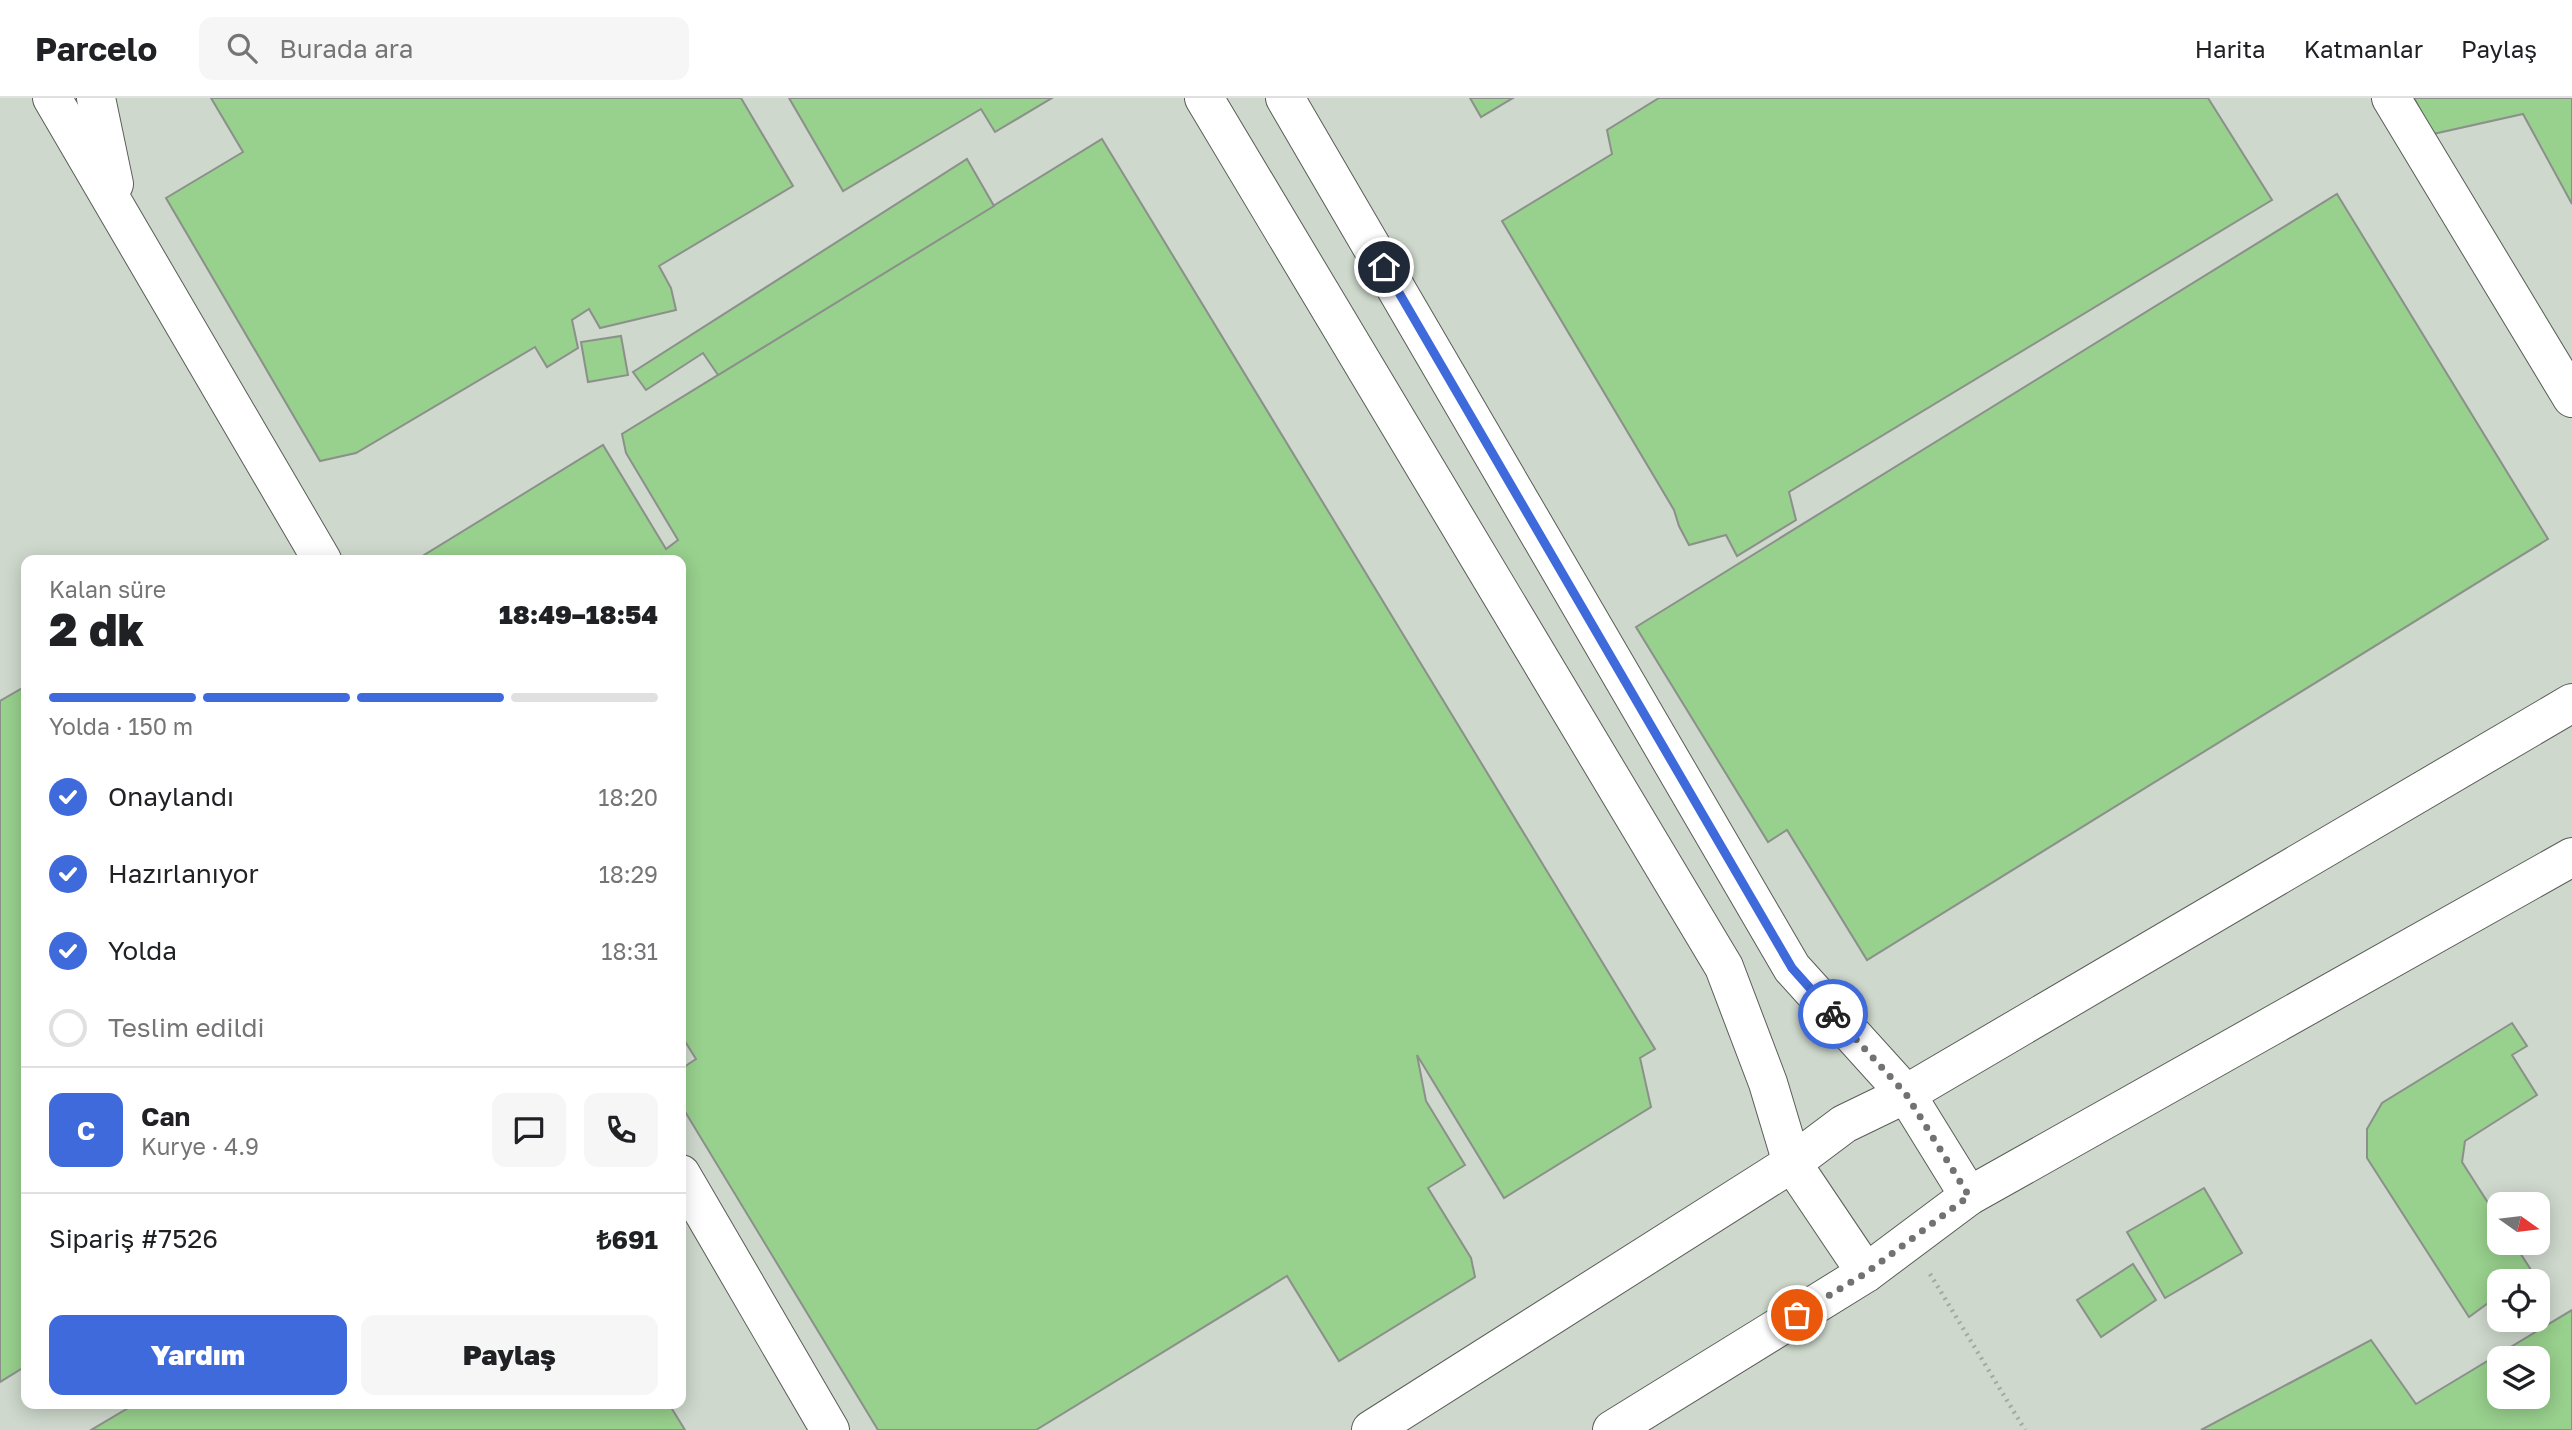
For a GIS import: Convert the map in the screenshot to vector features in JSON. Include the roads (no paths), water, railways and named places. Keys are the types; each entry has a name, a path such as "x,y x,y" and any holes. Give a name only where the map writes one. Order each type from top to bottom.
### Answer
{"street":[{"path":"52,98 320,555"},
{"path":"96,98 120,214"},
{"path":"1204,98 1724,967 1768,1083 1792,1163 1866,1273"},
{"path":"1285,98 1792,968 1906,1094 1969,1196"},
{"path":"2391,98 2572,398"},
{"path":"1371,1430 1792,1163 1844,1124 1906,1094 2572,703"},
{"path":"1612,1430 1866,1273 1969,1196 2572,857"},
{"path":"686,1183 830,1430"}]}
